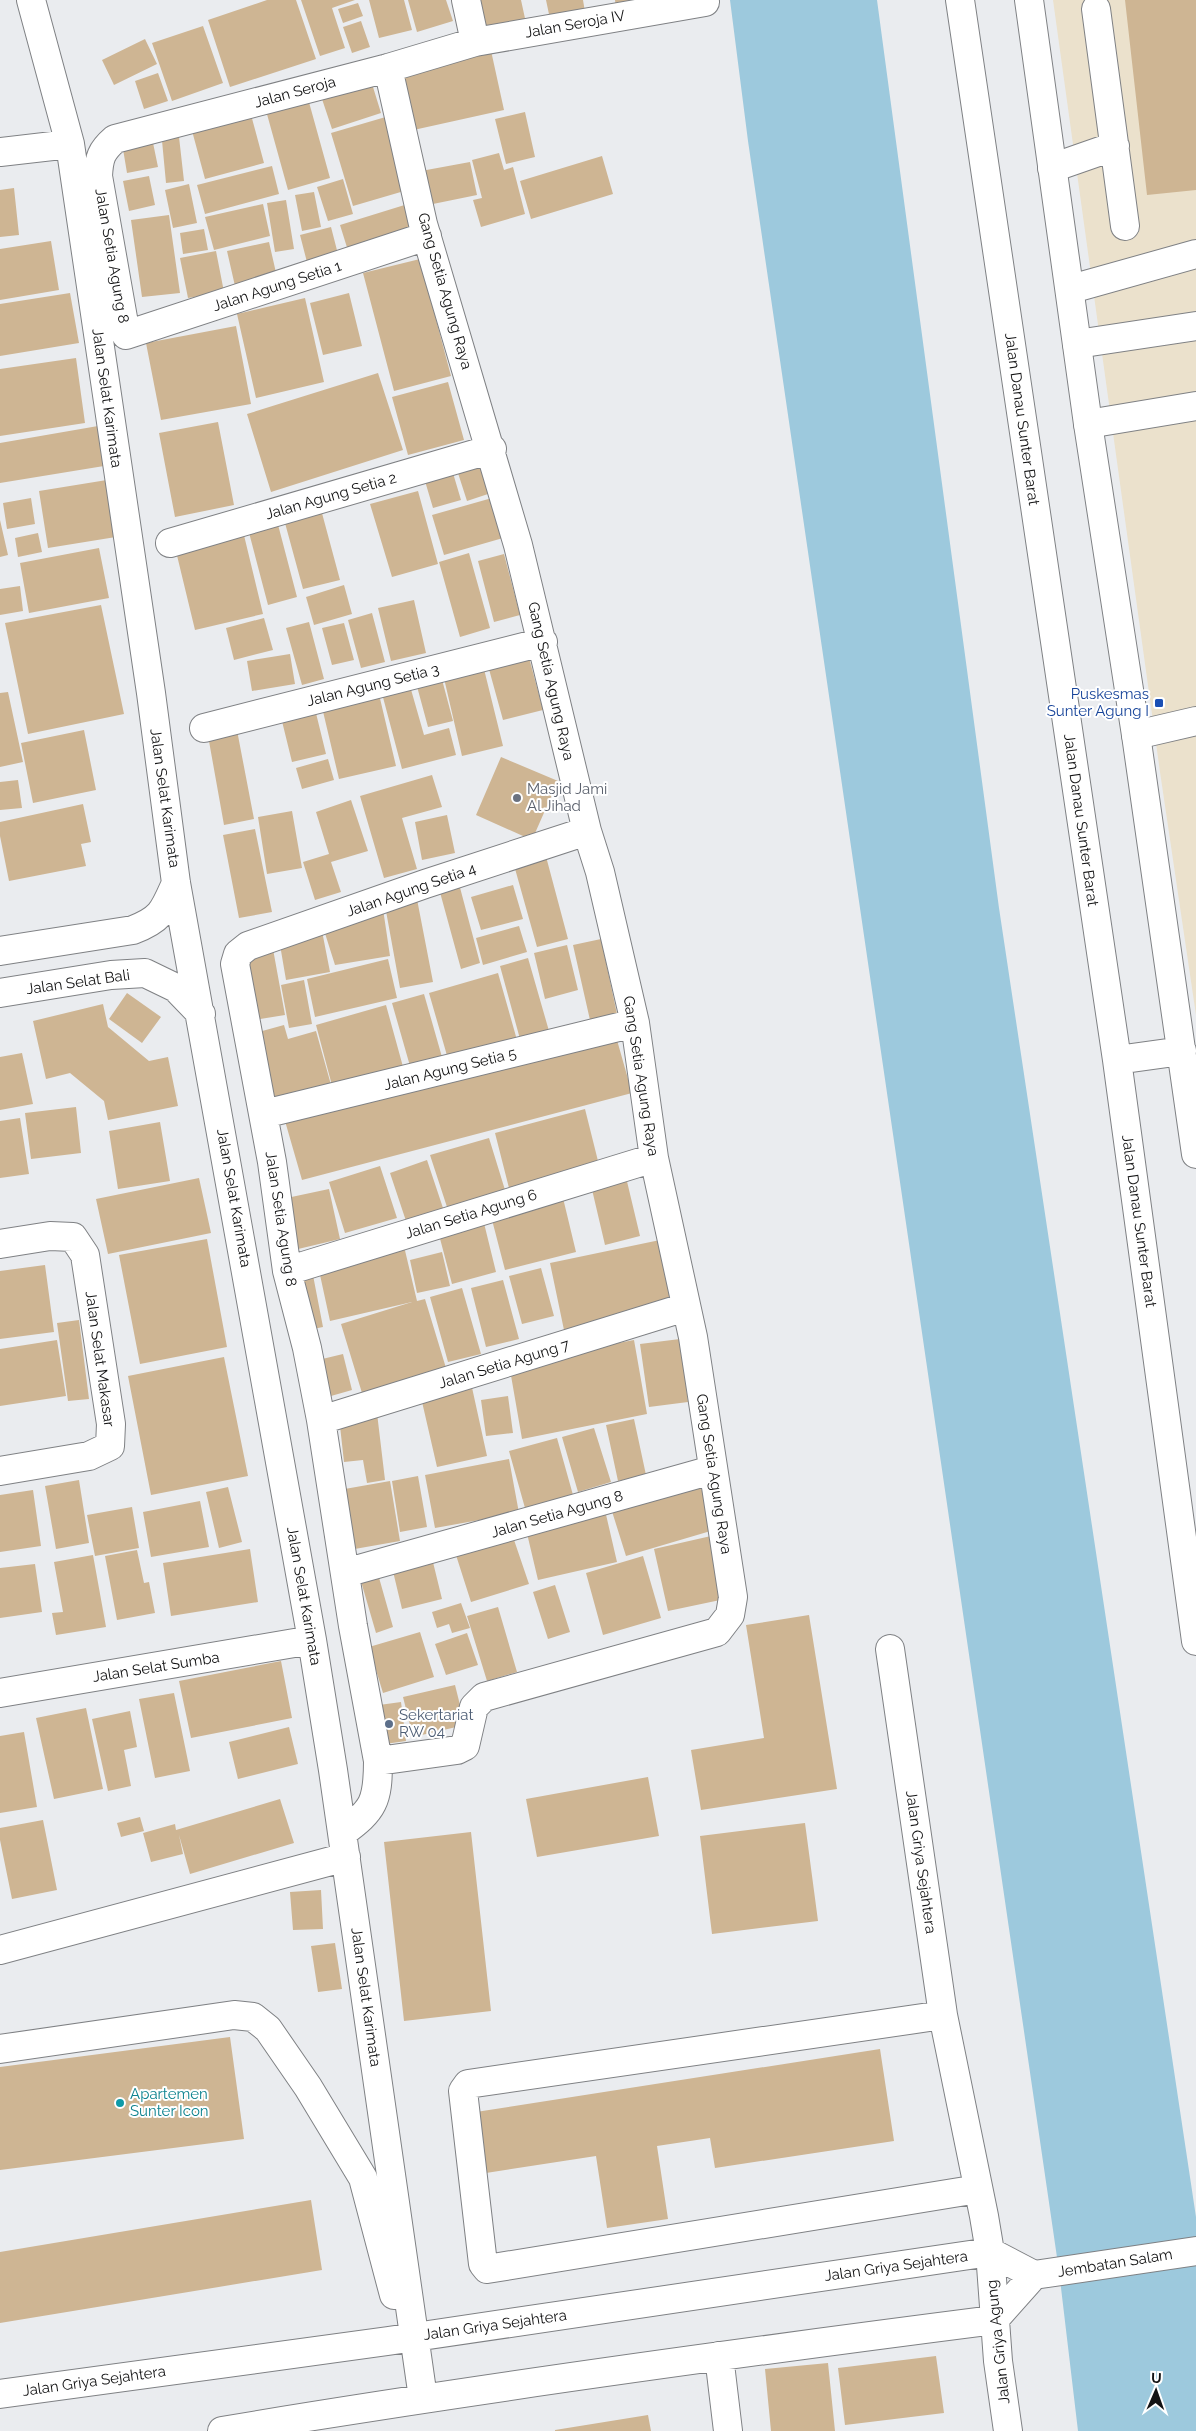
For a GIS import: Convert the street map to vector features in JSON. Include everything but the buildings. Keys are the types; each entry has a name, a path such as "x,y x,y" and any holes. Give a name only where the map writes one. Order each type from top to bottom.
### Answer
{"street":[{"name":"Jalan Selat Karimata","path":"31,0 70,144 151,693 176,882 312,1640 344,1845 410,2337 423,2398"},
{"path":"466,0 475,42"},
{"name":"Jalan Danau Sunter Barat","path":"960,0 1117,1060 1196,1641"},
{"path":"1029,0 1088,424 1187,1055 1196,1154"},
{"name":"Jalan Seroja IV","path":"475,42 705,2"},
{"path":"1096,9 1125,226"},
{"name":"Jalan Seroja","path":"98,176 100,156 104,148 115,139 388,68 475,42"},
{"name":"Gang Setia Agung Raya","path":"378,1761 457,1750 465,1746 474,1707 484,1697 717,1632 730,1615 733,1597 686,1308 654,1158 636,1023 600,872 587,831 543,642 492,449 427,236 388,68"},
{"path":"0,152 70,144"},
{"path":"1052,168 1115,146"},
{"name":"Jalan Setia Agung 8","path":"98,176 126,335"},
{"name":"Jalan Agung Setia 1","path":"126,335 427,236"},
{"path":"1070,289 1196,254"},
{"path":"1077,344 1196,326"},
{"path":"1088,424 1196,406"},
{"name":"Jalan Agung Setia 2","path":"170,544 492,449"},
{"name":"Jalan Agung Setia 3","path":"204,728 543,642"},
{"path":"1136,735 1196,721"},
{"name":"Jalan Agung Setia 4","path":"238,954 248,946 587,831"},
{"path":"0,951 133,930 151,924 164,910 176,882"},
{"name":"Jalan Setia Agung 8","path":"238,954 236,964 264,1114 287,1270 307,1348 321,1420 345,1573 378,1761"},
{"name":"Jalan Selat Bali","path":"0,993 111,976 145,973 176,988 201,1014"},
{"name":"Jalan Agung Setia 5","path":"264,1114 636,1023"},
{"path":"1117,1060 1187,1055"},
{"name":"Jalan Setia Agung 6","path":"287,1270 654,1158"},
{"name":"Jalan Selat Makasar","path":"0,1244 50,1236 73,1237 86,1255 111,1424 110,1446 89,1456 0,1471"},
{"name":"Jalan Setia Agung 7","path":"321,1420 686,1308"},
{"name":"Jalan Setia Agung 8","path":"345,1573 712,1470"},
{"name":"Jalan Selat Sumba","path":"0,1693 312,1640"},
{"name":"Jalan Griya Sejahtera","path":"890,1649 943,2015 990,2252"},
{"path":"0,1950 344,1845 371,1808 378,1777 378,1761"},
{"path":"0,2049 234,2015 253,2017 268,2029 308,2087 363,2178 410,2337"},
{"path":"943,2015 468,2084 463,2092 483,2264 487,2268 978,2189"},
{"name":"Jembatan Salam","path":"1043,2274 1196,2251"},
{"name":"Jalan Griya Sejahtera","path":"0,2394 410,2337 990,2252 1043,2274"},
{"name":"Jalan Griya Agung","path":"990,2252 994,2320 1008,2431"},
{"path":"222,2431 423,2398 719,2356 994,2320 1043,2274"},
{"path":"719,2356 728,2431"}],"shaded area":[{"path":"1053,0 1196,0 1196,1015 1160,772"}],"water":[{"path":"730,0 877,0 999,908 1196,2217 1196,2431 1078,2431 1059,2271 748,141"}],"place":[{"name":"Puskesmas Sunter Agung I","path":"1159,703"},
{"name":"Masjid Jami Al Jihad","path":"517,798"},
{"name":"Sekertariat RW 04","path":"389,1724"},
{"name":"Apartemen Sunter Icon","path":"120,2103"}]}
